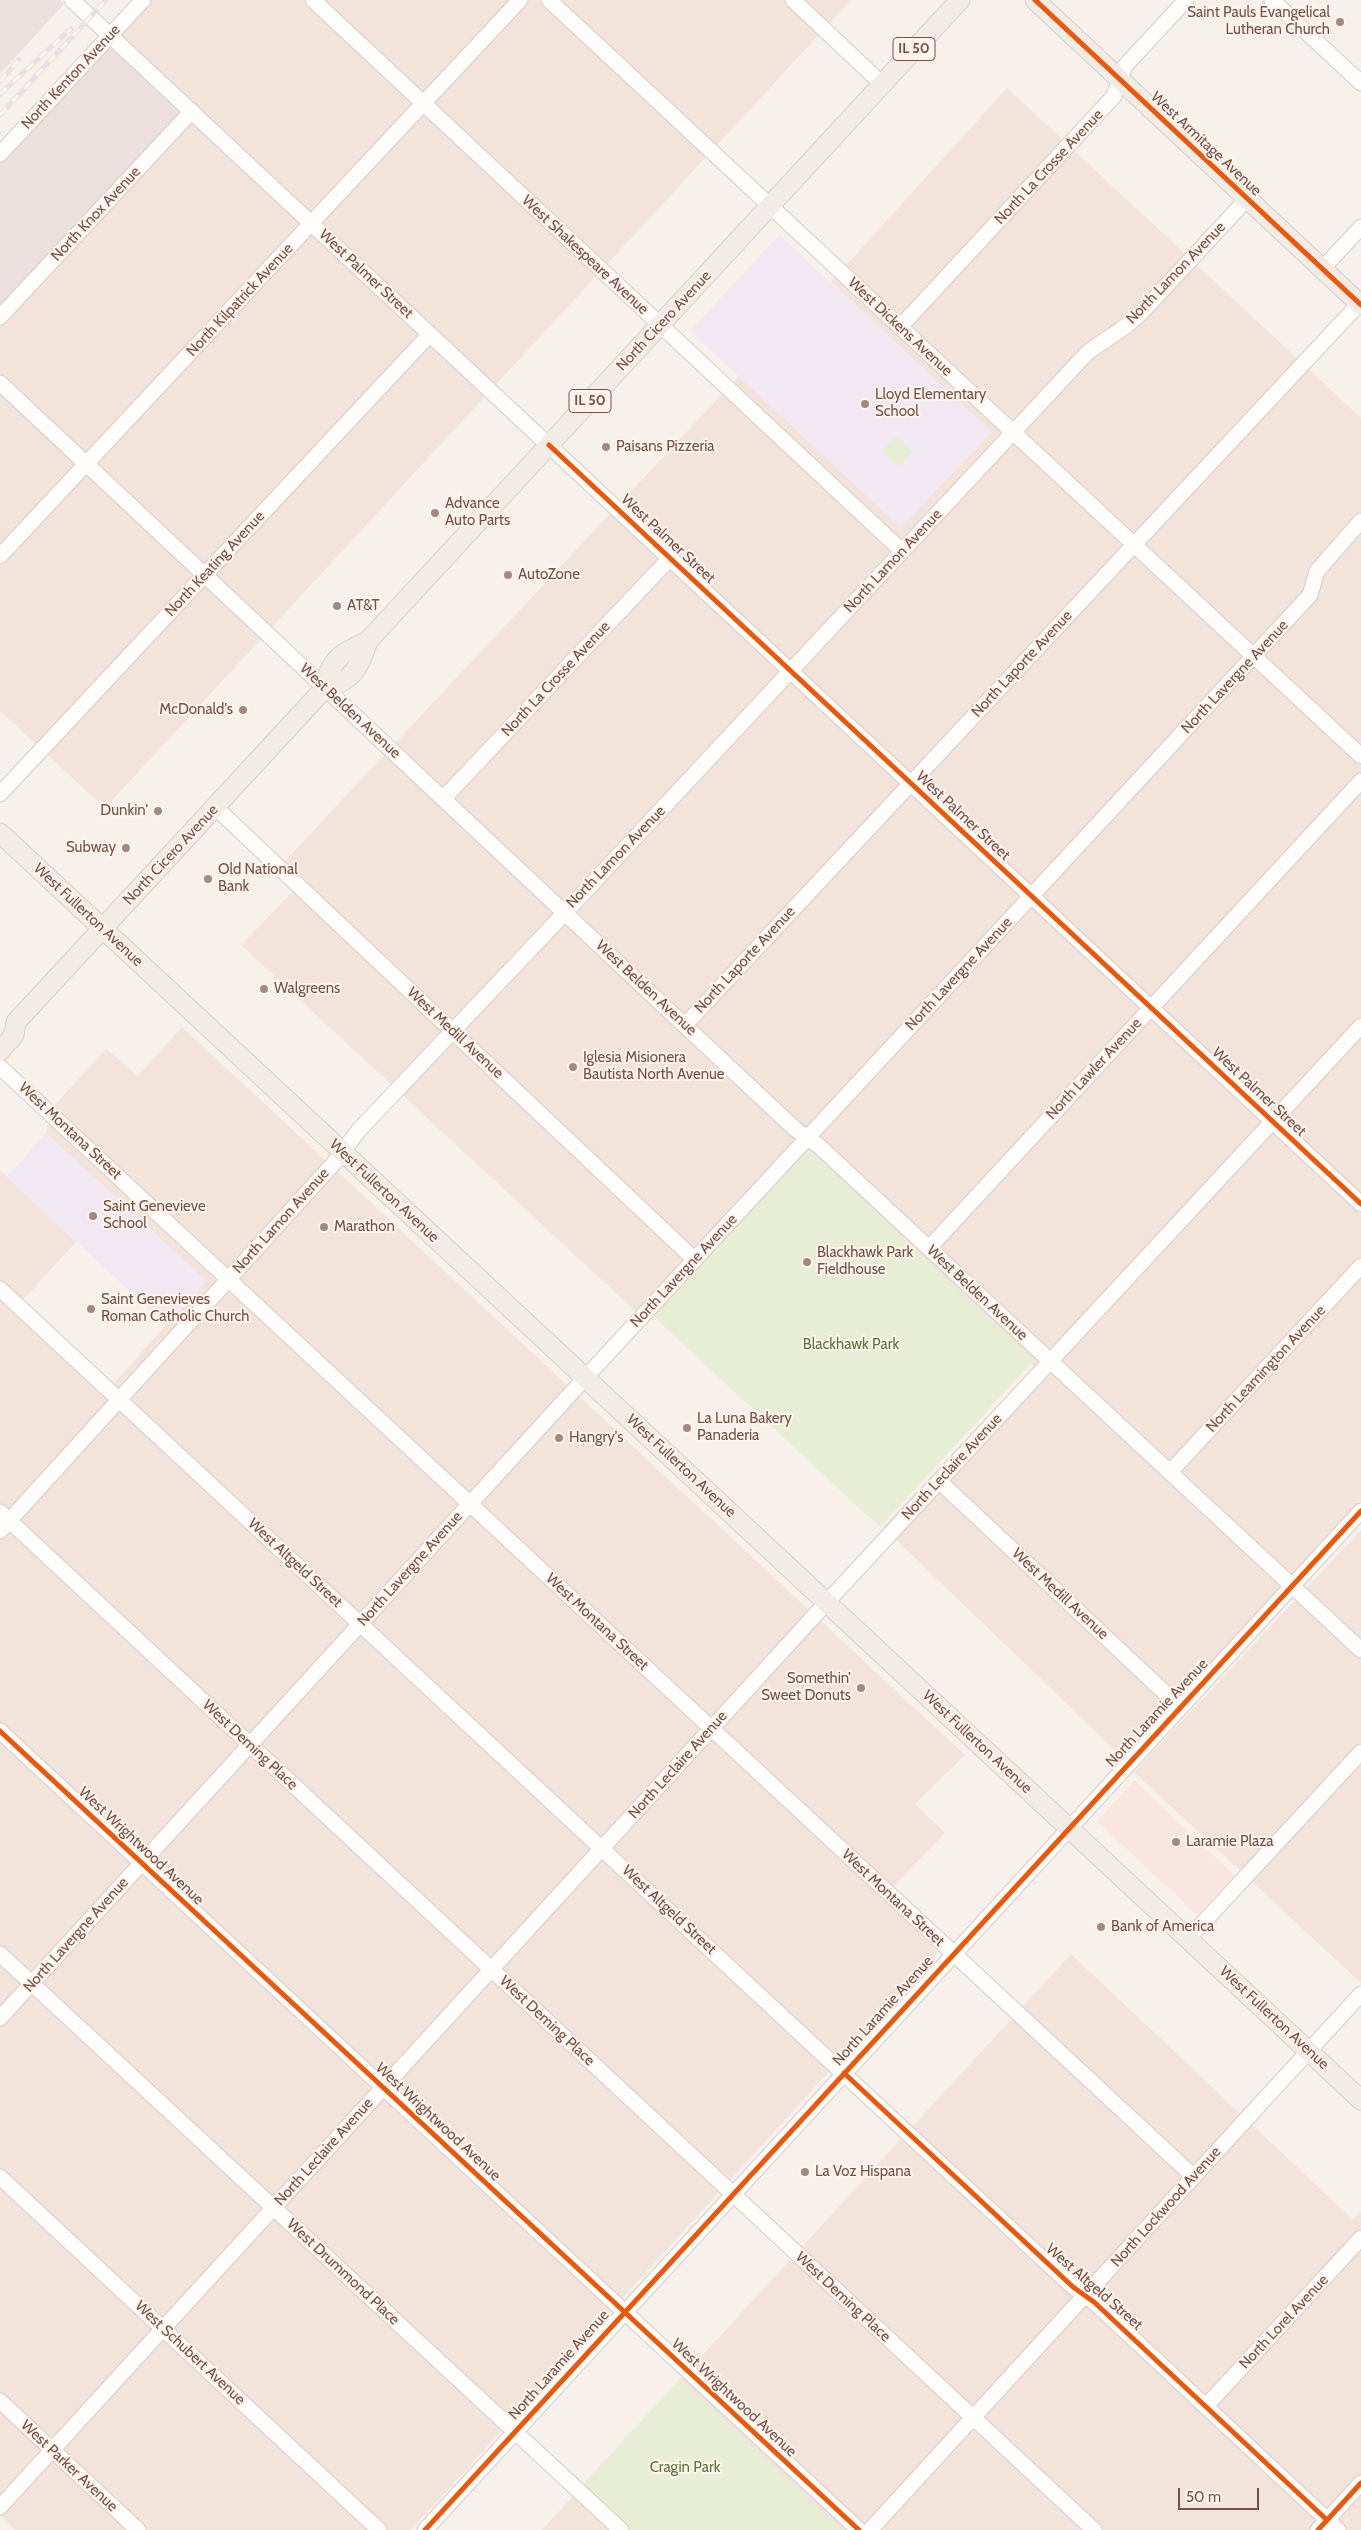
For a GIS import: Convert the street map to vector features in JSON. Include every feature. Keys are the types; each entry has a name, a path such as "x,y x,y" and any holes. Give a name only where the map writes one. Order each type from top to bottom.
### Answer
{"main road":[{"name":"North Cicero Avenue","path":"0,1051 14,1036 8,1024 103,929 325,688 328,670 347,650 368,641 960,0"},
{"name":"West Armitage Avenue","path":"1035,0 1360,305"},
{"name":"West Fullerton Avenue","path":"0,833 1361,2100"}],"street":[{"name":"West Palmer Street","path":"72,0 1361,1204"},
{"name":"North Kenton Avenue","path":"0,154 143,0"},
{"name":"West Shakespeare Avenue","path":"313,0 902,551"},
{"name":"North Kilpatrick Avenue","path":"0,556 520,0"},
{"name":"West Dickens Avenue","path":"549,0 1361,756"},
{"path":"793,0 882,84"},
{"name":"North La Crosse Avenue","path":"900,327 1114,96 1125,66 1186,0"},
{"path":"1272,0 1361,83"},
{"name":"North Knox Avenue","path":"0,317 192,111"},
{"name":"North Lamon Avenue","path":"3,1521 119,1400 342,1152 359,1130 1088,352 1141,313 1247,199"},
{"path":"1322,269 1361,227"},
{"name":"North Laporte Avenue","path":"685,1025 1360,305"},
{"name":"North Keating Avenue","path":"0,794 430,334"},
{"name":"West Belden Avenue","path":"0,383 796,1129 929,1248 1361,1650"},
{"name":"North Lavergne Avenue","path":"0,2018 585,1378 1310,595 1317,572 1361,521"},
{"name":"North La Crosse Avenue","path":"443,799 670,558"},
{"name":"North Lawler Avenue","path":"929,1248 1361,781"},
{"name":"West Medill Avenue","path":"215,807 695,1260"},
{"name":"North Leclaire Avenue","path":"0,2508 827,1602 1361,1026"},
{"name":"West Montana Street","path":"0,1067 1194,2177"},
{"name":"North Leamington Avenue","path":"1170,1472 1361,1266"},
{"name":"West Altgeld Street","path":"0,1289 1073,2288 1085,2296 1206,2406 1328,2527"},
{"name":"West Medill Avenue","path":"939,1481 1180,1706"},
{"name":"North Laramie Avenue","path":"425,2530 1068,1827 1361,1511"},
{"name":"West Deming Place","path":"3,1521 250,1745 1094,2530"},
{"name":"West Wrightwood Avenue","path":"0,1731 859,2530"},
{"path":"1188,1938 1361,1752"},
{"name":"West Drummond Place","path":"0,1954 621,2530"},
{"name":"North Lockwood Avenue","path":"870,2530 1361,1994"},
{"name":"West Schubert Avenue","path":"0,2177 379,2530"},
{"name":"North Lorel Avenue","path":"1206,2406 1361,2238"},
{"name":"West Parker Avenue","path":"0,2401 138,2530"},
{"path":"1328,2527 1361,2483"}],"shaded area":[{"path":"0,0 60,0 64,4 0,74"},
{"path":"137,0 851,0 105,808 0,711 0,307 181,114 102,39"},
{"path":"102,39 181,114 0,307 0,149"},
{"path":"1007,88 1361,418 1361,1500 1123,1758 883,1527 1035,1367 805,1150 647,1322 241,945 302,882 283,863 739,376 901,527 991,432 831,282"},
{"name":"Lloyd Elementary School","path":"779,235 991,431 901,528 690,331"},
{"path":"182,1027 965,1755 915,1804 945,1833 882,1898 938,1952 411,2530 15,2530 0,2516 0,1170 76,1242 23,1300 113,1384 206,1281 46,1133 53,1107 106,1049 138,1076"},
{"name":"Saint Genevieve School","path":"46,1133 206,1281 166,1325 7,1177"},
{"path":"1361,1530 1361,1983 1134,1772"},
{"name":"Laramie Plaza","path":"1134,1780 1234,1875 1197,1915 1097,1821"},
{"path":"1071,1954 1353,2220 1361,2212 1361,2530 542,2530"}],"green space":[{"path":"896,436 913,452 899,467 882,451"},
{"name":"Blackhawk Park","path":"808,1148 1034,1360 880,1527 653,1316"},
{"name":"Cragin Park","path":"680,2379 842,2530 630,2530 582,2485"}],"railway":[{"path":"0,115 106,0"},
{"path":"0,94 71,29"},
{"path":"0,81 19,60"}],"cycle path":[{"path":"1035,0 1361,305"},
{"path":"549,445 1361,1204"},
{"path":"425,2530 1361,1511"},
{"path":"0,1731 859,2530"},
{"path":"844,2073 1073,2287 1094,2302 1327,2520"},
{"path":"1318,2530 1361,2483"}],"place":[{"name":"Saint Pauls Evangelical Lutheran Church","path":"1340,22"},
{"name":"Lloyd Elementary School","path":"865,404"},
{"name":"Paisans Pizzeria","path":"606,447"},
{"name":"Advance Auto Parts","path":"435,513"},
{"name":"AutoZone","path":"508,575"},
{"name":"AT&T","path":"337,606"},
{"name":"McDonald's","path":"243,710"},
{"name":"Dunkin'","path":"158,811"},
{"name":"Subway","path":"126,848"},
{"name":"Old National Bank","path":"208,879"},
{"name":"Walgreens","path":"264,989"},
{"name":"Iglesia Misionera Bautista North Avenue","path":"573,1067"},
{"name":"Saint Genevieve School","path":"93,1216"},
{"name":"Marathon","path":"324,1227"},
{"name":"Blackhawk Park Fieldhouse","path":"807,1262"},
{"name":"Saint Genevieves Roman Catholic Church","path":"91,1309"},
{"name":"La Luna Bakery Panaderia","path":"687,1428"},
{"name":"Hangry's","path":"559,1438"},
{"name":"Somethin’ Sweet Donuts","path":"861,1688"},
{"name":"Laramie Plaza","path":"1176,1842"},
{"name":"Bank of America","path":"1101,1927"},
{"name":"La Voz Hispana","path":"805,2172"}]}
